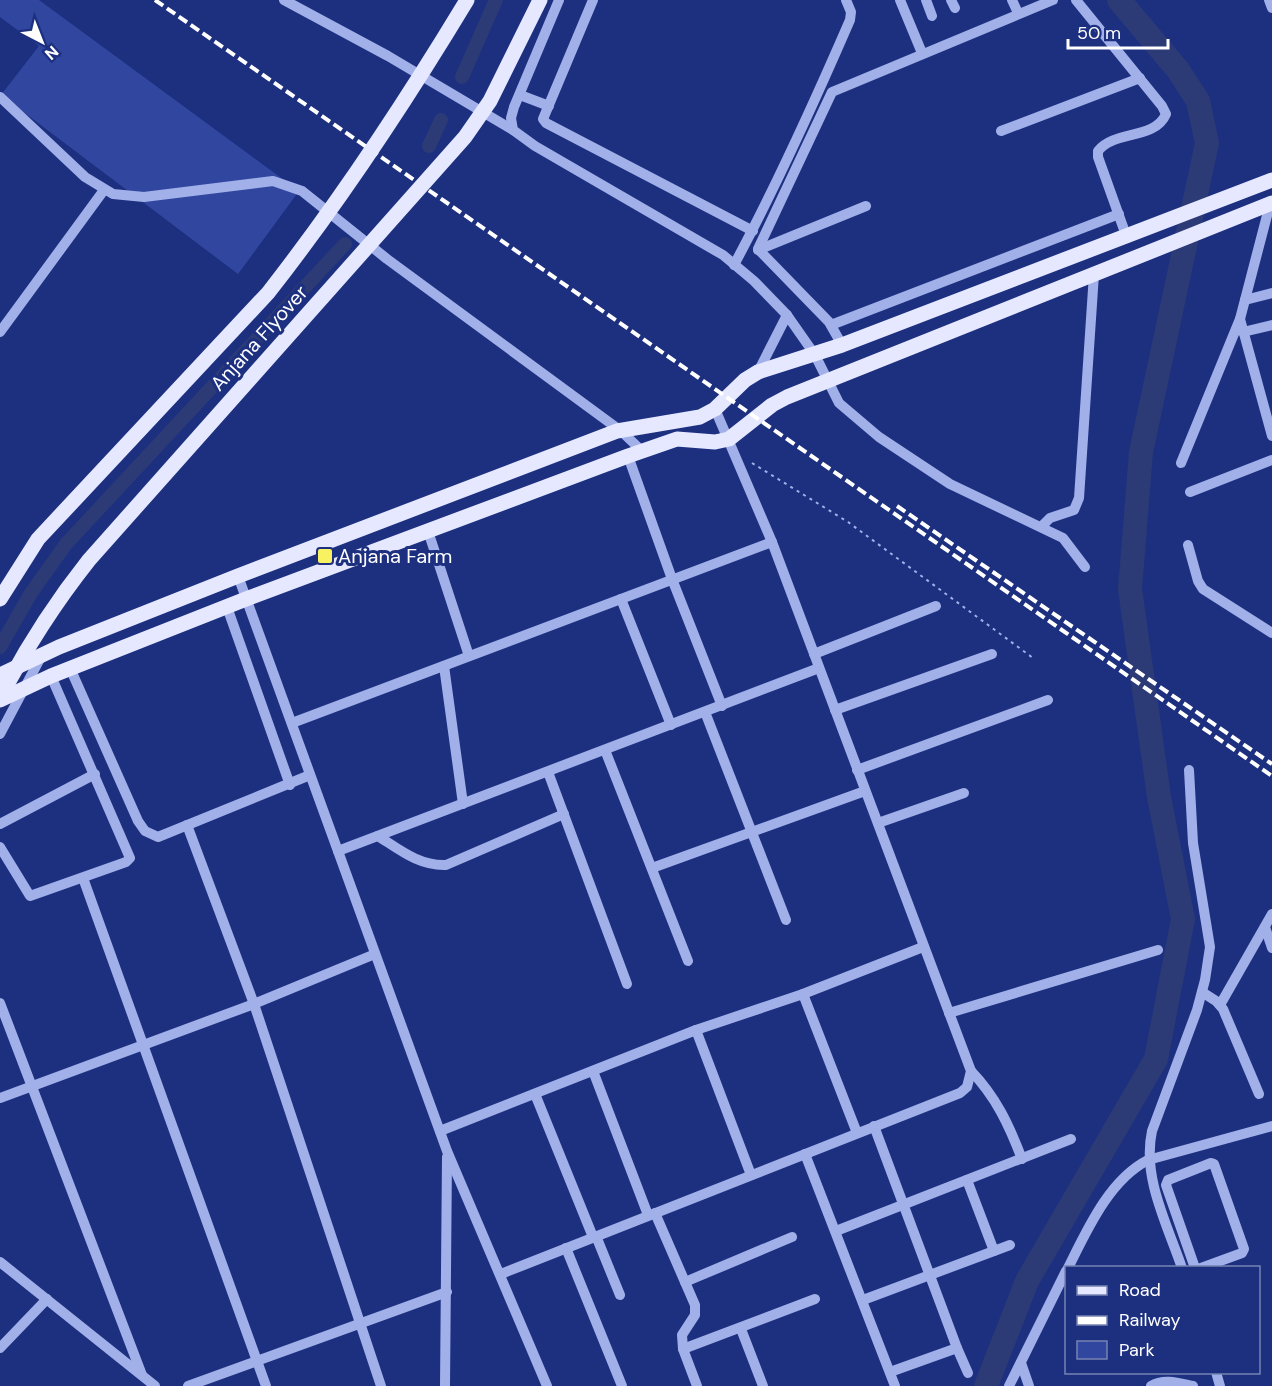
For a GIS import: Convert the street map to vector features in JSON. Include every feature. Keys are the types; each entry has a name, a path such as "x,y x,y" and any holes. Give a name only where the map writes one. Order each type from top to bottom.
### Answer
{"main road":[{"name":"Anjana Flyover","path":"0,599 38,539 275,284 430,61 467,0"},
{"name":"Anjana Flyover","path":"0,699 25,649 53,606 89,560 465,137 500,83 540,0"},
{"path":"0,675 42,655 238,576 621,431 690,419 715,410 745,380 773,365 815,355 842,345 1127,238 1272,180"},
{"path":"0,699 70,668 246,599 677,439 715,442 732,446 772,405 826,380 1267,205"}],"street":[{"path":"284,0 388,56 513,130 524,140 705,244 734,265 787,315 815,355 839,403 897,448 950,484 1063,538 1085,567"},
{"path":"513,130 511,118 559,0"},
{"path":"593,0 543,119 546,123 753,231"},
{"path":"734,265 753,231 810,112 850,20 846,0"},
{"path":"900,0 922,53"},
{"path":"926,0 932,16"},
{"path":"1012,0 1018,13"},
{"path":"758,250 831,92 1053,0"},
{"path":"1076,0 1140,78 1166,114 1163,121 1155,127 1107,144 1098,151 1098,157 1127,238"},
{"path":"1269,0 1272,8"},
{"path":"1000,131 1140,78"},
{"path":"520,95 549,106"},
{"path":"0,97 85,177 104,190 126,196 144,197 273,181 295,187 312,196 387,259 621,431 635,454 672,579 722,706"},
{"path":"0,332 104,190"},
{"path":"1181,463 1240,319 1267,205"},
{"path":"758,250 866,206"},
{"path":"831,325 1119,214"},
{"path":"758,250 831,325 842,345"},
{"path":"1042,526 1050,518 1074,510 1079,498 1094,274"},
{"path":"1245,300 1272,293"},
{"path":"758,372 787,315"},
{"path":"1240,319 1272,436"},
{"path":"1243,332 1272,325"},
{"path":"715,410 772,542 971,1071 989,1090 1001,1109 1022,1159"},
{"path":"1190,492 1272,460"},
{"path":"428,531 469,656"},
{"path":"291,723 772,542"},
{"path":"1188,545 1198,581 1203,589 1272,633"},
{"path":"238,576 447,1151 547,1386"},
{"path":"621,599 671,725"},
{"path":"814,654 936,606"},
{"path":"227,607 290,785"},
{"path":"835,710 992,654"},
{"path":"0,734 42,655"},
{"path":"444,666 463,804"},
{"path":"70,668 138,821 145,831 158,837 310,776"},
{"path":"338,851 819,668"},
{"path":"0,846 30,896 83,879 126,862 130,858 51,676"},
{"path":"858,770 1048,700"},
{"path":"705,712 786,920"},
{"path":"605,750 688,961"},
{"path":"1181,1266 1148,1160 1152,1131 1202,992 1210,947 1194,843 1189,770"},
{"path":"548,771 627,984"},
{"path":"0,824 95,774"},
{"path":"652,868 865,790"},
{"path":"878,823 964,793"},
{"path":"378,836 415,860 433,866 446,865 564,814"},
{"path":"187,825 254,1004 381,1386"},
{"path":"83,879 266,1386"},
{"path":"1220,1005 1272,914"},
{"path":"1264,927 1272,948"},
{"path":"440,1131 696,1030 803,994 923,947"},
{"path":"949,1013 1158,950"},
{"path":"0,1098 254,1004 375,954"},
{"path":"1202,992 1220,1005 1259,1094"},
{"path":"803,994 857,1133"},
{"path":"0,1003 146,1382"},
{"path":"696,1030 751,1175"},
{"path":"593,1071 652,1214 695,1305 695,1315 682,1335 683,1349 697,1386"},
{"path":"501,1274 960,1093 967,1088 971,1071"},
{"path":"535,1094 620,1295"},
{"path":"874,1126 968,1373"},
{"path":"1069,1266 1112,1190 1138,1166 1148,1160 1272,1126"},
{"path":"836,1231 1071,1139"},
{"path":"445,1386 447,1151"},
{"path":"805,1154 895,1386"},
{"path":"1194,1266 1166,1185 1168,1180 1211,1163 1214,1164 1244,1249 1242,1253 1206,1266"},
{"path":"967,1180 994,1251"},
{"path":"685,1282 792,1237"},
{"path":"863,1300 1010,1245"},
{"path":"566,1248 622,1386"},
{"path":"0,1262 146,1382"},
{"path":"1009,1386 1065,1273"},
{"path":"188,1386 447,1292"},
{"path":"0,1348 47,1299"},
{"path":"683,1349 741,1329 815,1299"},
{"path":"741,1329 763,1386"},
{"path":"890,1372 957,1348"},
{"path":"1021,1363 1029,1386"},
{"path":"1151,1386 1160,1382 1193,1386"}],"path":[{"path":"732,446 848,522 1033,658"}],"green space":[{"path":"0,0 39,0 299,191 238,274 1,95 39,46 0,17"}],"waterway":[{"path":"462,77 496,0"},
{"path":"986,1386 1027,1281 1156,1059 1183,919 1159,797 1130,589 1141,452 1207,143 1198,101 1178,70 1119,0"},
{"path":"429,146 441,120"},
{"path":"0,647 31,593 66,544 345,244"}],"railway":[{"path":"155,0 1272,776"},
{"path":"897,506 1272,764"}],"place":[{"name":"Anjana Farm","path":"325,556"}]}
